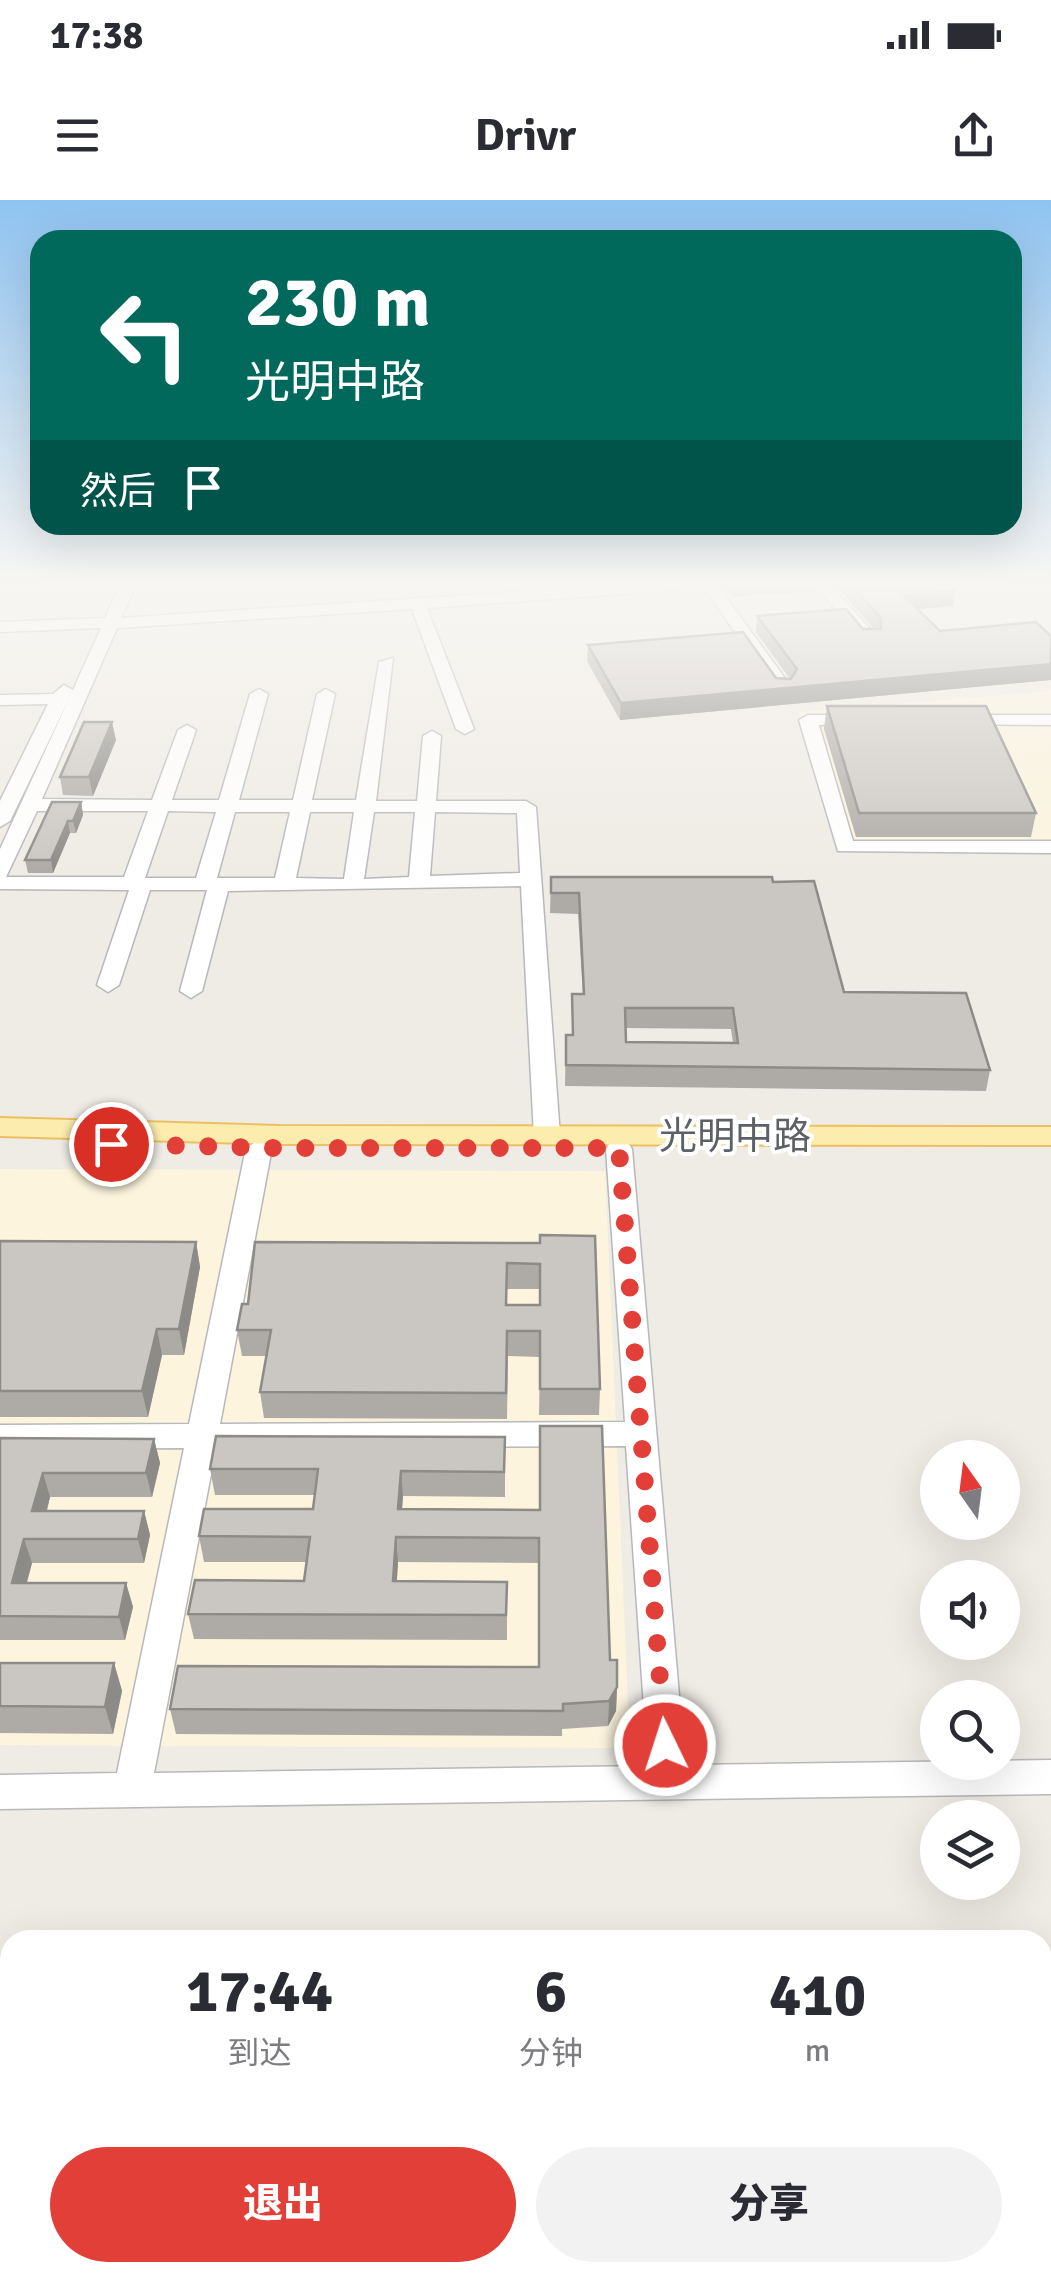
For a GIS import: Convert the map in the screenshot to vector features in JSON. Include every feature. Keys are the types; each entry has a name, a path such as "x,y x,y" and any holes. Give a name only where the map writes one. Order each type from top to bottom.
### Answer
{"main road":[{"name":"光明中路","path":"0,1127 279,1135 1051,1136"},
{"name":"光明中路","path":"0,1140 259,1148 1051,1150"}],"street":[{"path":"0,822 70,680"},
{"path":"0,872 80,680"},
{"path":"353,885 384,680"},
{"path":"447,680 465,729"},
{"path":"778,680 783,688"},
{"path":"190,991 228,806 260,694"},
{"path":"284,885 326,694"},
{"path":"0,700 59,699"},
{"path":"883,720 808,720 845,847 1051,847"},
{"path":"939,720 1051,720"},
{"path":"108,985 186,730"},
{"path":"418,883 432,736"},
{"path":"0,759 30,758"},
{"path":"31,805 526,807 548,1136"},
{"path":"0,884 353,885 532,879"},
{"path":"132,1792 259,1148"},
{"path":"619,1148 668,1784"},
{"path":"0,1437 641,1434"},
{"path":"0,1792 1051,1778"}],"shaded area":[{"path":"1051,691 1051,850 838,850 799,712"},
{"path":"0,1169 605,1171 630,1748 0,1745"}],"building":[{"path":"608,680 873,680 621,703"},
{"path":"827,706 986,706 1036,813 859,813"},
{"path":"84,722 112,722 89,777 60,777"},
{"path":"52,802 81,802 51,860 25,860"},
{"path":"551,877 772,877 773,882 814,881 844,992 966,993 990,1070 566,1065 566,1035 573,1035 572,994 584,994 579,893 551,893","holes":["625,1008 733,1008 738,1043 626,1042"]},
{"path":"540,1235 595,1236 600,1389 540,1389 540,1331 507,1331 506,1393 260,1392 271,1330 237,1330 242,1304 248,1304 255,1242 540,1243","holes":["507,1263 540,1264 540,1305 506,1305"]},
{"path":"0,1241 196,1242 179,1329 157,1329 142,1391 0,1391"},
{"path":"540,1426 602,1426 610,1660 617,1660 617,1687 609,1701 563,1704 563,1711 170,1709 178,1666 539,1667 539,1538 396,1537 393,1581 507,1582 506,1615 188,1614 195,1580 304,1581 310,1537 199,1536 204,1509 313,1509 318,1469 210,1469 216,1436 505,1437 504,1472 401,1471 398,1509 540,1510"},
{"path":"0,1438 154,1439 146,1473 43,1473 32,1511 144,1511 138,1539 24,1539 12,1583 126,1583 119,1617 0,1616"},
{"path":"0,1663 114,1663 105,1707 0,1706"}],"route":[{"path":"111,1144 619,1148 665,1745"}]}
